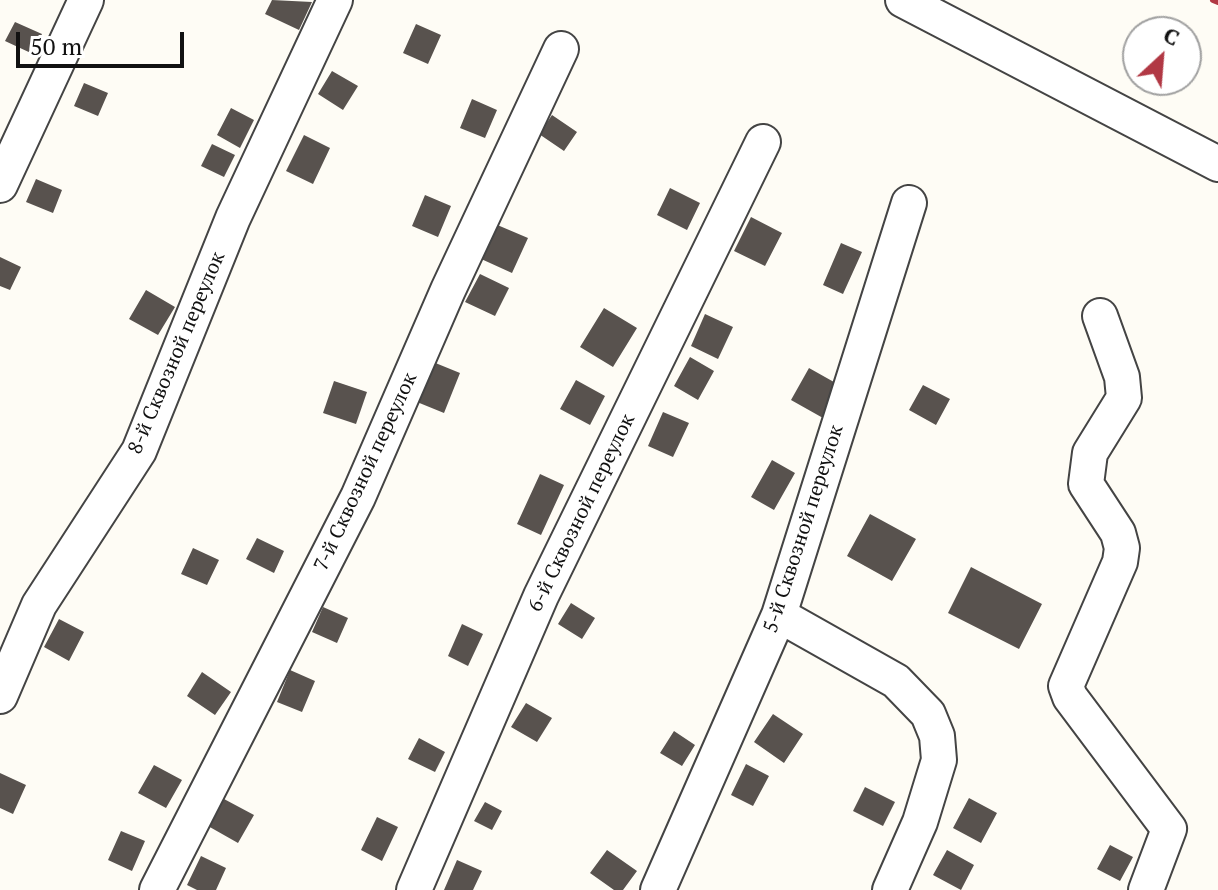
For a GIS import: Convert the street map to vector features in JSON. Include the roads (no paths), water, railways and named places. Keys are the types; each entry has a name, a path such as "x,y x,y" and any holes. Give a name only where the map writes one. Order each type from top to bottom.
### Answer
{"street":[{"path":"0,185 86,0"},
{"name":"8-й Сквозной переулок","path":"0,696 39,605 139,451 233,218 335,0"},
{"path":"903,0 1218,164"},
{"name":"7-й Сквозной переулок","path":"157,890 358,497 448,290 561,49"},
{"name":"6-й Сквозной переулок","path":"414,890 541,596 763,142"},
{"name":"5-й Сквозной переулок","path":"658,890 779,615 909,203"},
{"path":"1100,316 1122,377 1124,398 1090,453 1086,484 1118,533 1122,548 1120,562 1066,686 1070,697 1169,829 1146,890"},
{"path":"779,615 896,681 928,714 939,760 920,822 890,890"}],"railway":[{"path":"1213,0 1218,2"}]}
